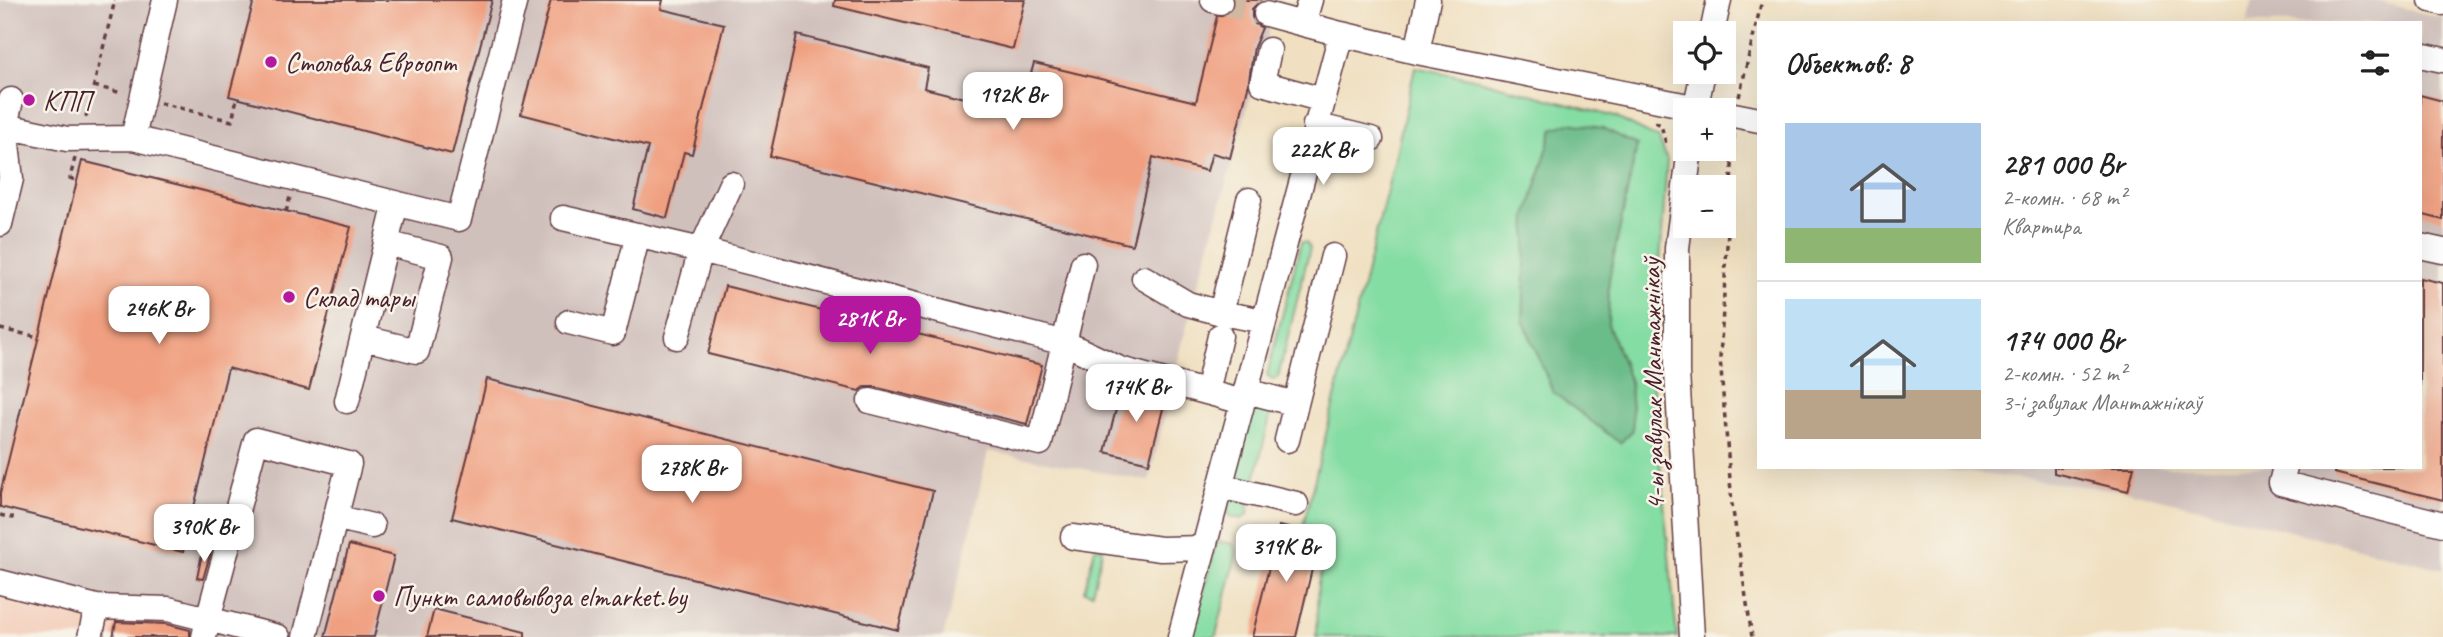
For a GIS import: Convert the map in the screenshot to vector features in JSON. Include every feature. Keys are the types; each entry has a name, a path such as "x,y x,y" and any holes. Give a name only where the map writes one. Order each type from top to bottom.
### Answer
{"street":[{"path":"132,138 165,0"},
{"path":"5,126 67,139 132,138 459,219 515,0"},
{"path":"1303,24 1310,0"},
{"path":"1418,52 1428,0"},
{"path":"1715,21 1719,0"},
{"path":"2431,0 2443,3"},
{"path":"1266,14 1418,52 1673,104"},
{"path":"1180,637 1341,34"},
{"path":"1269,50 1262,83 1323,100"},
{"path":"2422,55 2443,60"},
{"path":"0,224 11,179 5,126 11,100"},
{"path":"1736,116 1757,120"},
{"path":"1315,125 1371,139"},
{"name":"4-ы завулак Мантажнікаў","path":"1693,631 1677,372 1677,248 1697,161"},
{"path":"677,337 701,250 731,184"},
{"path":"1207,392 1249,200"},
{"path":"347,401 396,203"},
{"path":"563,218 701,250 1065,343 1120,369 1207,392 1296,404"},
{"path":"569,322 613,332 638,235"},
{"path":"363,338 417,351 441,257 386,243"},
{"path":"2422,246 2443,251"},
{"path":"1287,440 1333,256"},
{"path":"870,401 1040,443 1083,264"},
{"path":"1144,278 1221,325 1264,321"},
{"path":"206,628 256,440 349,464 305,637"},
{"path":"2284,469 2281,483 2443,524"},
{"path":"1220,486 1296,504"},
{"path":"335,517 372,526"},
{"path":"1073,537 1161,549 1204,548"},
{"path":"0,582 97,607 168,609 206,628 278,637"},
{"path":"90,637 97,607"}],"path":[{"path":"78,181 70,178 115,0"},
{"path":"1736,100 1762,0"},
{"path":"94,86 232,121 237,98"},
{"path":"1728,161 1732,162 1720,359 1732,504 1752,637"},
{"path":"0,329 39,337"},
{"path":"0,515 12,518 13,510"}],"shaded area":[{"path":"0,0 1277,0 1184,336 1149,481 988,451 943,637 122,637 128,603 0,572"},
{"path":"2253,0 2371,0 2443,18 2443,569 2128,491 1935,469 2422,469 2422,21 2247,21"},
{"path":"0,572 129,603 122,637 0,637"}],"green space":[{"path":"1415,67 1478,80 1615,117 1659,139 1667,160 1652,380 1677,637 1316,637 1318,584 1331,534 1303,526 1395,158","holes":["1553,130 1637,145 1609,279 1608,324 1630,382 1633,430"]},
{"path":"1569,123 1603,128 1637,145 1609,279 1608,324 1630,382 1633,430 1620,443 1553,392 1523,320 1527,216 1553,129"},
{"path":"1301,242 1306,242 1310,248 1278,377 1273,380 1267,375"},
{"path":"1262,405 1272,408 1255,479 1253,483 1236,480 1233,475 1248,417"},
{"path":"1229,499 1249,502 1248,514 1242,519 1231,517 1227,510"},
{"path":"1217,541 1233,544 1237,552 1216,635 1194,637 1192,632"},
{"path":"1095,548 1103,548 1092,593 1084,591"}],"building":[{"path":"254,0 492,0 452,154 229,96"},
{"path":"551,0 663,0 661,9 724,24 692,154 684,152 667,218 633,209 648,147 521,114"},
{"path":"835,0 1025,0 1013,49 834,6"},
{"path":"1234,0 1261,0 1252,9 1252,17 1255,24 1262,28 1254,47 1248,87 1230,158 1212,153 1207,171 1153,157 1132,245 770,156 797,35 928,68 924,88 1020,112 1034,63 1196,102 1217,16 1230,13"},
{"path":"2422,96 2443,101 2443,220 2422,215"},
{"path":"82,161 351,227 309,390 228,368 183,552 0,507 0,494"},
{"path":"2422,278 2443,283 2443,500 2334,473 2334,469 2422,469"},
{"path":"725,286 1042,365 1027,424 874,387 865,387 859,391 708,354"},
{"path":"487,379 933,491 898,630 452,518"},
{"path":"1122,386 1166,397 1149,463 1105,452"},
{"path":"2054,469 2134,469 2128,491 2054,473"},
{"path":"1279,526 1320,535 1296,637 1252,637"},
{"path":"349,545 394,556 374,637 325,637"},
{"path":"203,549 211,551 203,579 197,578"},
{"path":"434,609 525,632 525,637 427,637"},
{"path":"116,622 166,624 190,630 190,637 113,637"}],"tunnel":[{"path":"1220,2 1266,14"}],"place":[{"name":"Столовая Евроопт","path":"271,62"},
{"name":"КПП","path":"29,100"},
{"name":"Склад тары","path":"289,297"},
{"name":"Пункт самовывоза elmarket.by","path":"379,596"}]}
